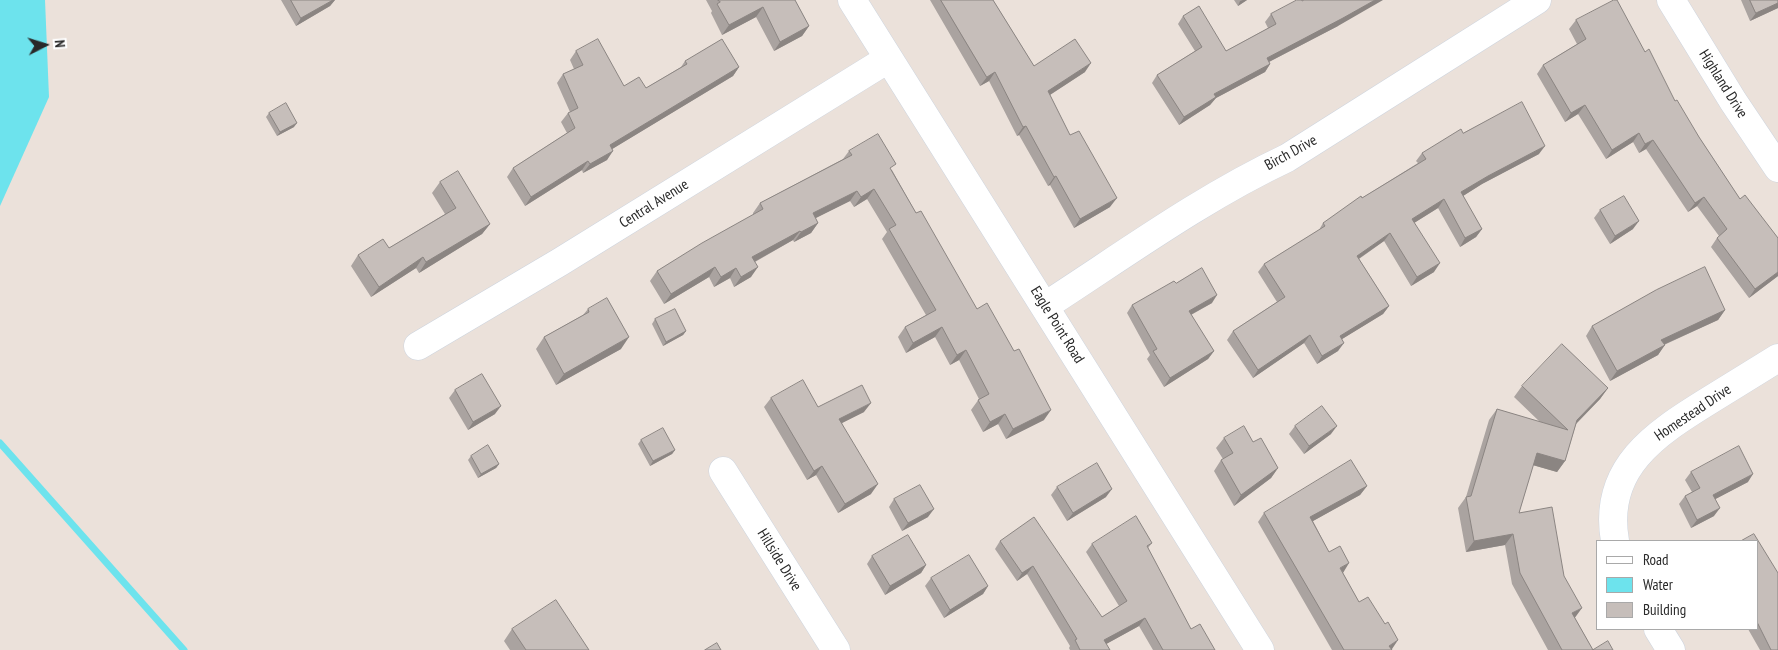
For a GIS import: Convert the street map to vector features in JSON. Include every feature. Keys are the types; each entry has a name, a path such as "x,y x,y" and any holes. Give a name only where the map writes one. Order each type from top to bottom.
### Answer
{"street":[{"name":"Eagle Point Road","path":"852,0 1260,650"},
{"name":"Birch Drive","path":"1045,306 1192,211 1254,174 1286,158 1537,0"},
{"name":"Highland Drive","path":"1670,0 1733,101 1778,168"},
{"name":"Central Avenue","path":"418,346 560,262 888,59"},
{"name":"Homestead Drive","path":"1616,540 1613,511 1619,486 1636,457 1648,444 1675,422 1778,358"},
{"name":"Hillside Drive","path":"723,471 836,650"},
{"path":"1659,630 1671,650"}],"water":[{"path":"0,0 45,0 49,97 0,206"}],"building":[{"path":"291,0 333,0 301,18"},
{"path":"718,0 795,0 809,26 780,42 763,7 729,25 717,4 720,2"},
{"path":"941,0 993,0 1034,66 1075,39 1091,63 1048,91 1070,135 1079,131 1117,198 1080,219 1026,126 1023,127 995,72 987,77"},
{"path":"1297,0 1375,0 1267,58 1270,64 1214,94 1216,97 1184,117 1157,75 1202,47 1183,16 1199,6 1226,51 1276,24 1271,14"},
{"path":"1617,0 1645,52 1649,49 1675,101 1677,100 1740,199 1745,195 1778,238 1778,272 1755,289 1717,238 1727,229 1704,197 1695,203 1653,140 1645,144 1639,133 1612,150 1585,105 1571,113 1543,65 1586,39 1576,20"},
{"path":"1750,0 1778,0 1778,3 1756,13"},
{"path":"598,39 624,86 639,77 646,88 687,64 685,61 722,39 739,67 610,145 613,151 590,164 588,161 531,197 513,168 575,128 568,113 578,108 563,74 583,65 576,51"},
{"path":"1522,102 1545,146 1461,192 1482,229 1465,238 1444,199 1412,219 1440,263 1417,277 1390,233 1357,256 1389,306 1340,336 1344,343 1322,356 1310,335 1258,370 1233,331 1285,297 1264,264 1325,226 1323,223 1361,196 1362,198 1426,159 1422,153 1461,129 1463,133"},
{"path":"286,103 297,123 280,132 269,113"},
{"path":"878,134 896,164 890,168 916,213 921,211 977,309 987,303 1014,351 1019,349 1051,410 1013,429 1005,414 990,422 978,400 989,394 966,350 957,355 942,327 913,343 905,327 936,310 889,229 896,225 874,189 861,197 857,191 813,213 818,223 752,257 758,267 741,277 736,268 721,277 715,267 671,294 657,271 763,209 760,203 852,155 849,151"},
{"path":"458,171 490,224 426,262 423,257 379,287 358,255 383,239 389,248 456,208 440,182"},
{"path":"1624,196 1639,221 1615,236 1600,210"},
{"path":"1705,267 1725,310 1661,340 1665,345 1617,371 1592,326 1656,290"},
{"path":"1202,268 1217,295 1189,311 1214,351 1170,378 1153,351 1157,349 1132,305 1174,281 1176,283"},
{"path":"607,298 629,337 564,374 544,337 589,312 588,309"},
{"path":"675,309 686,331 666,342 655,319"},
{"path":"1562,344 1608,388 1577,420 1565,461 1537,453 1519,513 1552,507 1564,576 1582,608 1572,613 1593,650 1562,650 1520,573 1513,534 1474,541 1466,497 1471,496 1497,409 1568,430 1522,386"},
{"path":"482,374 501,406 473,422 455,390"},
{"path":"803,380 818,407 862,385 871,403 839,419 878,484 845,504 822,466 814,471 771,398"},
{"path":"1322,406 1337,426 1309,446 1295,426"},
{"path":"1244,426 1253,442 1261,438 1278,468 1241,495 1221,460 1233,453 1224,438"},
{"path":"663,428 675,450 653,461 641,440"},
{"path":"488,445 499,464 481,474 471,456"},
{"path":"1739,446 1753,474 1713,495 1720,508 1697,520 1685,496 1700,488 1691,472"},
{"path":"1351,460 1367,486 1310,517 1329,552 1340,546 1349,563 1340,568 1359,602 1368,597 1385,624 1388,622 1398,640 1389,646 1392,650 1344,650 1264,513"},
{"path":"1097,463 1112,489 1073,513 1057,487"},
{"path":"920,485 934,509 908,523 894,499"},
{"path":"1136,516 1152,543 1147,546 1191,629 1200,624 1215,650 1163,650 1145,618 1104,640 1110,650 1080,650 1075,640 1077,639 1033,566 1022,573 1000,541 1034,517 1102,617 1127,601 1092,544"},
{"path":"1754,534 1758,540 1743,540"},
{"path":"908,535 926,565 890,586 872,556"},
{"path":"1758,540 1778,573 1778,650 1771,650 1758,624"},
{"path":"969,555 988,586 950,610 931,578"},
{"path":"556,600 589,650 526,650 512,629"},
{"path":"1608,641 1613,650 1593,650"},
{"path":"717,643 721,650 705,650"}],"waterway":[{"path":"0,443 184,650"}]}
